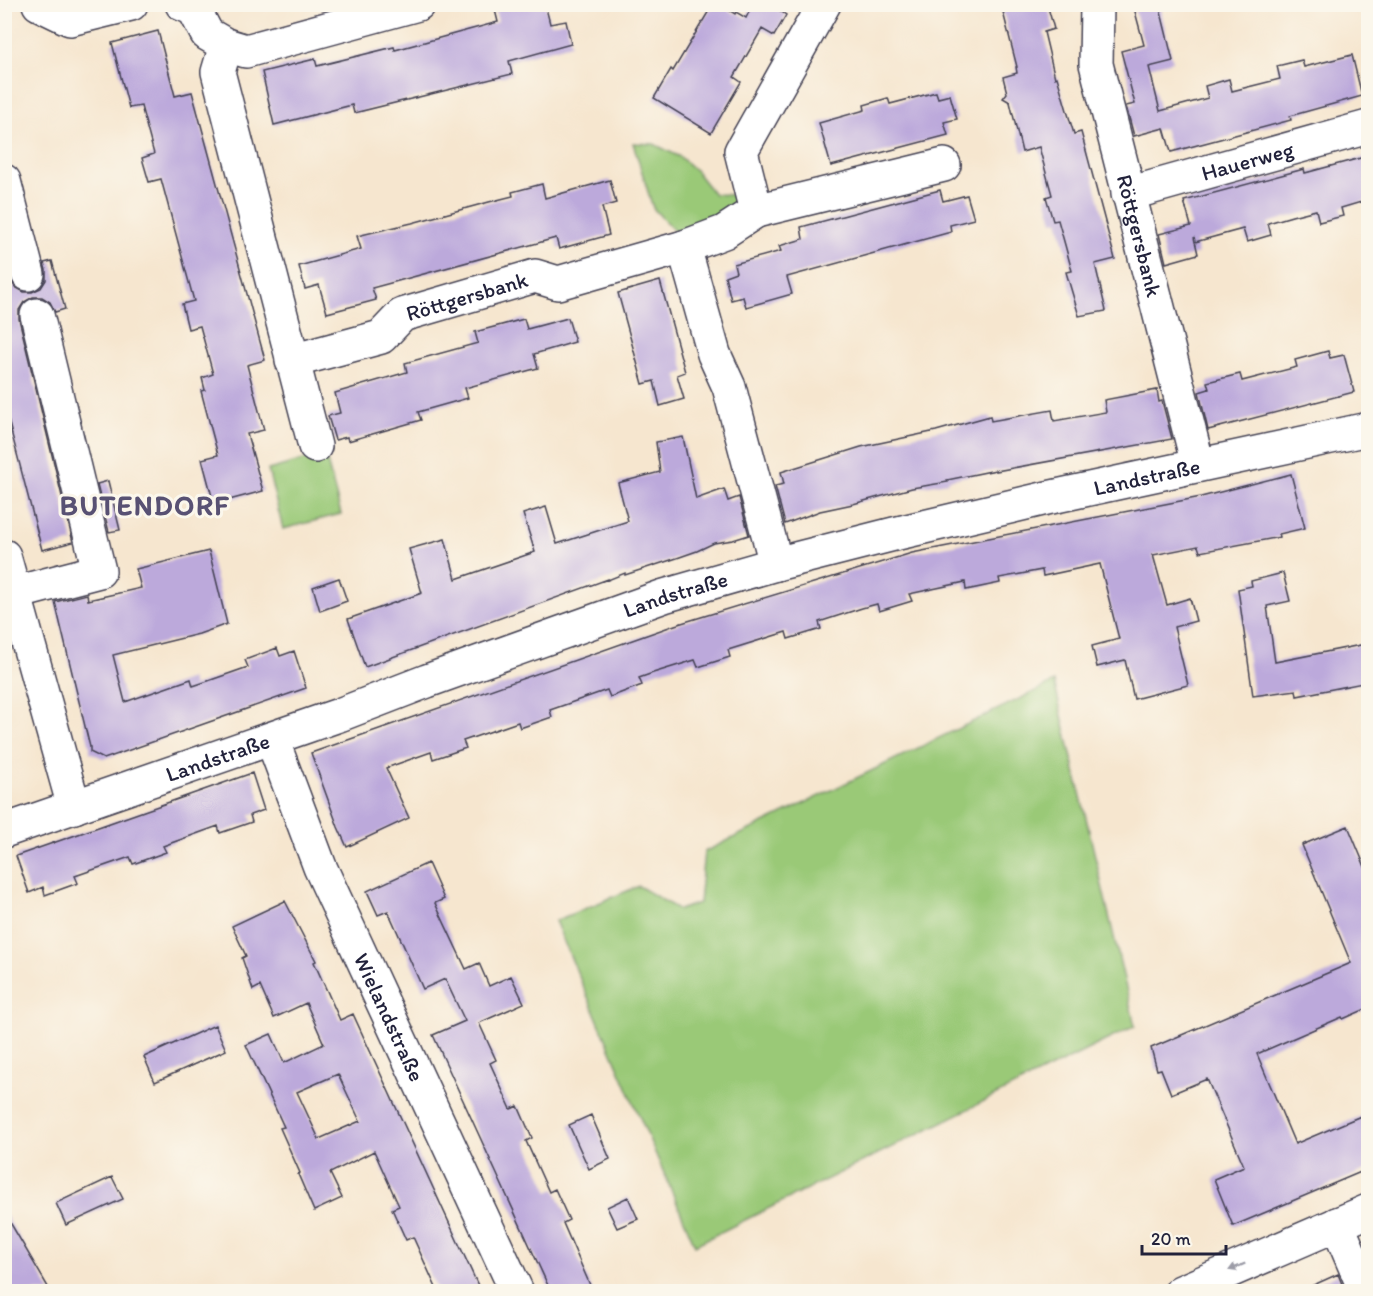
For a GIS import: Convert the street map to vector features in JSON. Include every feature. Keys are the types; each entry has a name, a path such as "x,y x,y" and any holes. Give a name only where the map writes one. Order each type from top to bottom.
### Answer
{"street":[{"path":"39,4 70,19 131,4"},
{"path":"182,4 194,9 207,34 226,45 246,51 418,4"},
{"path":"756,211 741,151 824,4"},
{"name":"Röttgersbank","path":"1097,4 1096,64 1198,465"},
{"path":"226,45 218,72 315,446"},
{"name":"Hauerweg","path":"1128,194 1368,127"},
{"name":"Röttgersbank","path":"292,360 381,337 402,315 535,276 558,284 684,247 724,232 756,211 944,165"},
{"path":"4,181 28,274"},
{"path":"684,247 714,354 729,387 776,564"},
{"path":"15,593 99,571 37,315"},
{"name":"Landstraße","path":"4,831 272,739 653,599 894,534 1368,429"},
{"path":"4,556 74,807"},
{"name":"Wielandstraße","path":"272,739 320,867 517,1292"},
{"path":"1181,1292 1368,1211"},
{"path":"1337,1224 1366,1292"}],"green space":[{"path":"633,143 654,144 680,157 696,171 714,194 734,195 737,201 718,218 675,232 653,208"},
{"path":"325,454 341,514 283,529 268,470"},
{"path":"1054,682 1135,1026 695,1245 555,921 639,886 679,910 699,903 704,852"}],"building":[{"path":"515,4 545,4 550,24 566,21 571,44 509,61 512,74 354,113 352,105 274,125 262,72 315,59 317,66 394,47 395,50 498,22 495,10"},
{"path":"713,4 719,4 746,18 753,4 770,4 786,15 774,36 762,29 734,77 741,82 711,133 654,98"},
{"path":"1001,4 1047,4 1054,29 1044,32 1055,78 1057,77 1074,134 1081,132 1115,259 1095,264 1106,311 1079,316 1066,272 1072,271 1065,245 1058,220 1053,221 1046,197 1052,195 1039,147 1022,152 1010,102 1003,98 1007,93 1003,77 1017,73 1017,67"},
{"path":"1133,4 1159,4 1173,61 1149,67 1160,111 1208,98 1205,86 1229,79 1232,91 1280,79 1277,66 1302,60 1304,67 1352,55 1362,96 1290,116 1291,120 1171,152 1164,128 1134,136 1126,106 1135,104 1121,51 1144,45"},
{"path":"158,31 175,96 192,92 265,360 247,365 264,430 247,434 263,491 214,504 202,459 218,455 201,391 205,390 202,378 213,374 200,326 188,329 182,304 194,301 161,179 149,182 142,158 154,154 141,106 129,108 112,43"},
{"path":"936,92 938,98 950,95 957,119 944,122 948,135 831,166 819,123 865,110 864,105 888,98 890,104"},
{"path":"1368,156 1368,200 1341,208 1343,216 1319,222 1316,210 1268,223 1271,235 1247,242 1243,229 1195,242 1198,254 1166,263 1159,234 1191,226 1184,201 1304,169 1305,173"},
{"path":"610,180 616,203 602,207 609,235 559,249 556,238 372,288 376,300 327,313 319,285 305,289 299,266 361,249 357,236 513,196 512,192 542,184 545,198"},
{"path":"940,190 943,201 967,195 974,219 950,225 951,232 787,277 792,294 746,307 743,297 731,300 725,276 736,272 734,264 781,251 779,246 803,239 801,227"},
{"path":"52,261 65,309 55,312 50,302 42,297 33,297 24,302 19,310 19,319 73,542 42,550 4,404 4,269 7,269 15,287 24,292 32,292 41,288 46,280 44,263"},
{"path":"660,281 685,372 677,375 684,399 660,406 654,381 643,384 618,293"},
{"path":"568,318 575,342 534,354 538,368 465,388 468,398 418,412 421,420 348,441 347,437 335,440 328,416 340,413 335,393 407,372 405,363 478,343 475,332 524,319 527,329"},
{"path":"1328,351 1330,358 1344,355 1354,392 1208,430 1199,392 1209,389 1207,382 1240,374 1242,381 1297,367 1295,360"},
{"path":"1157,390 1172,439 947,480 948,482 912,488 820,511 785,524 775,486 784,484 781,472 861,447 936,431 990,416 991,421 1052,410 1054,421 1106,412 1104,400"},
{"path":"683,437 696,499 724,489 728,501 739,497 749,535 714,543 677,558 625,575 625,573 365,667 348,619 422,593 409,549 445,539 456,579 535,552 523,514 546,507 557,544 628,521 618,483 660,472 656,442"},
{"path":"1291,474 1305,528 1279,534 1280,537 1200,552 1198,546 1153,555 1167,605 1190,598 1196,621 1174,627 1188,685 1134,699 1125,660 1097,667 1092,646 1119,639 1100,564 1043,576 1042,570 999,578 1000,583 966,590 965,582 909,594 912,601 879,611 877,604 862,608 819,622 821,629 788,639 786,632 728,650 730,657 698,667 695,660 653,673 639,678 642,685 610,697 607,690 550,710 552,717 520,728 518,722 463,741 466,748 433,759 431,752 386,768 409,818 347,847 311,753 675,625 912,553 1201,497"},
{"path":"108,481 120,530 109,532 97,484"},
{"path":"209,551 227,624 199,634 113,655 125,702 191,679 193,686 248,667 245,660 277,648 280,656 294,651 306,688 104,759 90,752 55,602 87,594 88,600 141,588 136,569"},
{"path":"1283,573 1290,601 1267,606 1275,662 1366,644 1368,682 1297,696 1296,690 1253,696 1238,589 1252,586 1251,581"},
{"path":"339,578 347,601 320,611 313,587"},
{"path":"252,773 264,810 250,815 252,822 220,833 218,826 163,846 166,852 133,864 130,857 75,876 78,883 45,895 43,887 29,893 16,856"},
{"path":"1348,826 1368,874 1368,1008 1257,1054 1295,1144 1368,1113 1368,1169 1233,1226 1214,1179 1244,1166 1207,1079 1171,1094 1161,1069 1157,1070 1151,1048 1351,963 1302,845"},
{"path":"428,863 444,899 435,903 466,969 479,963 489,986 511,976 524,1003 479,1023 496,1060 490,1063 511,1109 518,1106 532,1138 526,1141 549,1192 555,1189 569,1220 563,1223 593,1292 551,1292 433,1035 465,1021 445,979 423,989 388,911 378,915 367,891"},
{"path":"285,901 316,961 314,962 340,1020 353,1014 481,1292 438,1292 413,1237 406,1240 392,1209 399,1206 374,1151 330,1173 342,1198 314,1211 280,1128 284,1127 246,1045 271,1034 284,1063 324,1044 306,1003 274,1018 260,986 253,990 242,958 246,956 232,926","holes":["338,1074 360,1121 319,1139 297,1092"]},
{"path":"215,1025 226,1050 155,1082 144,1057"},
{"path":"591,1115 610,1159 589,1169 569,1125"},
{"path":"112,1177 123,1199 66,1225 56,1203"},
{"path":"628,1197 638,1219 617,1228 607,1207"},
{"path":"4,1212 51,1292 4,1292"},
{"path":"1338,1274 1345,1292 1298,1292"}],"district":[{"name":"BUTENDORF","path":"145,505"}]}
